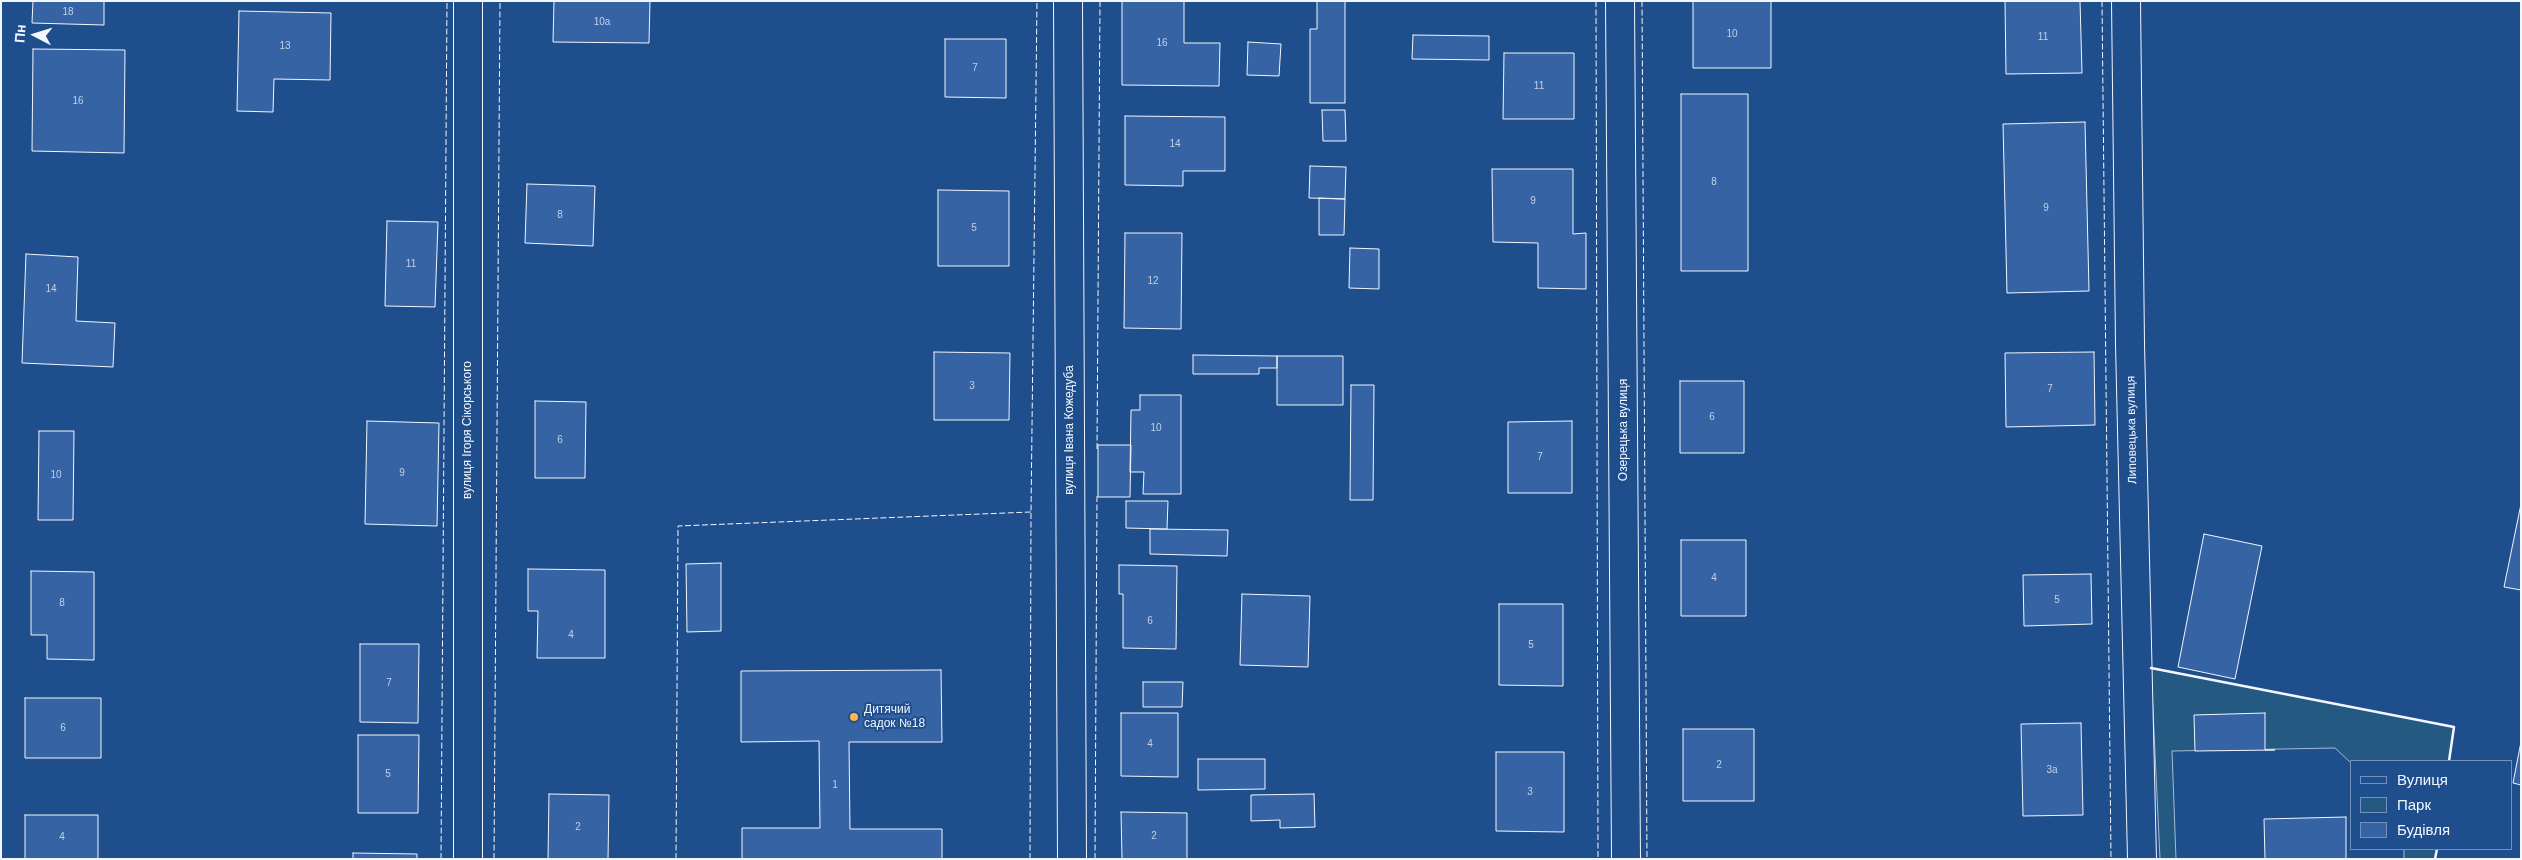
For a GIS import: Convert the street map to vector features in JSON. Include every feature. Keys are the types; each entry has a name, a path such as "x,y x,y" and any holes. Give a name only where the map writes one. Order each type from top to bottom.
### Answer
{"street":[{"name":"вулиця Ігоря Сікорського","path":"468,1 468,859"},
{"name":"вулиця Івана Кожедуба","path":"1068,1 1072,859"},
{"name":"Озерецька вулиця","path":"1620,1 1626,859"},
{"name":"Липовецька вулиця","path":"2126,1 2130,344 2142,859"}],"green space":[{"path":"2151,668 2454,727 2449,760 2350,760 2350,762 2335,748 2172,751 2176,859 2160,859"},
{"path":"2404,850 2437,850 2435,859 2404,859"}],"building":[{"path":"33,1 104,1 104,25 32,23"},
{"path":"554,1 650,1 649,43 553,42"},
{"path":"1122,1 1184,1 1184,43 1220,43 1219,86 1122,85"},
{"path":"1317,1 1345,1 1345,103 1310,103 1310,29 1317,29"},
{"path":"1693,1 1771,1 1771,68 1693,68"},
{"path":"2005,1 2080,1 2082,73 2006,74"},
{"path":"239,11 331,13 330,80 274,79 273,112 237,111"},
{"path":"1413,35 1489,36 1489,60 1412,59"},
{"path":"945,39 1006,39 1006,98 945,97"},
{"path":"1248,42 1281,44 1279,76 1247,75"},
{"path":"33,49 125,50 124,153 32,151"},
{"path":"1504,53 1574,53 1574,119 1503,119"},
{"path":"1681,94 1748,94 1748,271 1681,271"},
{"path":"1322,110 1345,110 1346,141 1323,141"},
{"path":"1125,116 1225,117 1225,171 1183,171 1183,186 1125,185"},
{"path":"2085,122 2089,291 2007,293 2003,124"},
{"path":"1310,166 1346,167 1345,199 1309,198"},
{"path":"1492,169 1573,169 1573,234 1586,233 1586,289 1538,288 1538,243 1493,242"},
{"path":"527,184 595,186 593,246 525,243"},
{"path":"938,190 1009,191 1009,266 938,266"},
{"path":"1319,198 1345,199 1344,235 1319,235"},
{"path":"387,221 438,222 435,307 385,306"},
{"path":"1125,233 1182,233 1181,329 1124,328"},
{"path":"1350,248 1379,249 1379,289 1349,288"},
{"path":"26,254 78,257 76,321 115,323 113,367 22,363"},
{"path":"934,352 1010,353 1009,420 934,420"},
{"path":"2094,352 2095,425 2006,427 2005,353"},
{"path":"1193,355 1277,356 1277,368 1259,368 1259,374 1193,374"},
{"path":"1277,356 1343,356 1343,405 1277,405"},
{"path":"1680,381 1744,381 1744,453 1680,453"},
{"path":"1351,385 1374,385 1373,500 1350,500"},
{"path":"1140,395 1181,395 1181,494 1143,494 1144,472 1130,472 1131,410 1140,410"},
{"path":"535,401 586,402 585,478 535,478"},
{"path":"367,421 439,423 437,526 365,524"},
{"path":"1572,421 1572,493 1508,493 1508,422"},
{"path":"39,431 74,431 73,520 38,520"},
{"path":"1098,445 1131,445 1130,497 1098,497"},
{"path":"1126,501 1168,501 1167,529 1126,528"},
{"path":"2521,504 2521,590 2504,587"},
{"path":"1150,529 1228,530 1227,556 1150,554"},
{"path":"2204,534 2262,546 2235,679 2178,667"},
{"path":"1681,540 1746,540 1746,616 1681,616"},
{"path":"721,563 721,631 687,632 686,564"},
{"path":"1119,565 1177,566 1176,649 1123,648 1123,594 1119,594"},
{"path":"528,569 605,570 605,658 537,658 538,611 528,611"},
{"path":"31,571 94,572 94,660 47,659 47,635 31,635"},
{"path":"2091,574 2092,624 2024,626 2023,575"},
{"path":"1242,594 1310,596 1308,667 1240,665"},
{"path":"1499,604 1563,604 1563,686 1499,685"},
{"path":"360,644 419,644 418,723 360,722"},
{"path":"941,670 942,742 849,742 850,829 942,829 942,859 742,859 742,828 820,828 819,741 741,742 741,671"},
{"path":"1143,682 1183,682 1182,707 1143,707"},
{"path":"25,698 101,698 101,758 25,758"},
{"path":"1121,713 1178,713 1178,777 1121,776"},
{"path":"2265,713 2265,750 2275,750 2195,751 2194,715"},
{"path":"2081,723 2083,815 2023,816 2021,724"},
{"path":"1683,729 1754,729 1754,801 1683,801"},
{"path":"358,735 419,735 418,813 358,813"},
{"path":"2521,742 2521,785 2513,783"},
{"path":"1496,752 1564,752 1564,832 1496,831"},
{"path":"1198,759 1265,759 1265,789 1198,790"},
{"path":"549,794 609,795 608,859 548,859"},
{"path":"1314,794 1315,827 1280,828 1280,820 1251,821 1251,795"},
{"path":"1121,812 1187,813 1187,859 1122,859"},
{"path":"25,815 98,815 98,859 25,859"},
{"path":"2346,817 2346,859 2265,859 2264,819"},
{"path":"353,853 417,854 417,859 353,859"}],"fence":[{"path":"441,859 447,1"},
{"path":"494,859 500,1"},
{"path":"1030,859 1031,512 1037,1"},
{"path":"1097,449 1100,1"},
{"path":"1596,1 1598,859"},
{"path":"1642,1 1647,859"},
{"path":"2102,1 2111,859"},
{"path":"1095,859 1097,494"},
{"path":"676,859 678,526 1031,512"}],"wall":[{"path":"2151,668 2454,727 2449,760"},
{"path":"2435,859 2437,850"}],"place":[{"name":"Дитячий садок №18","path":"854,717"}]}
